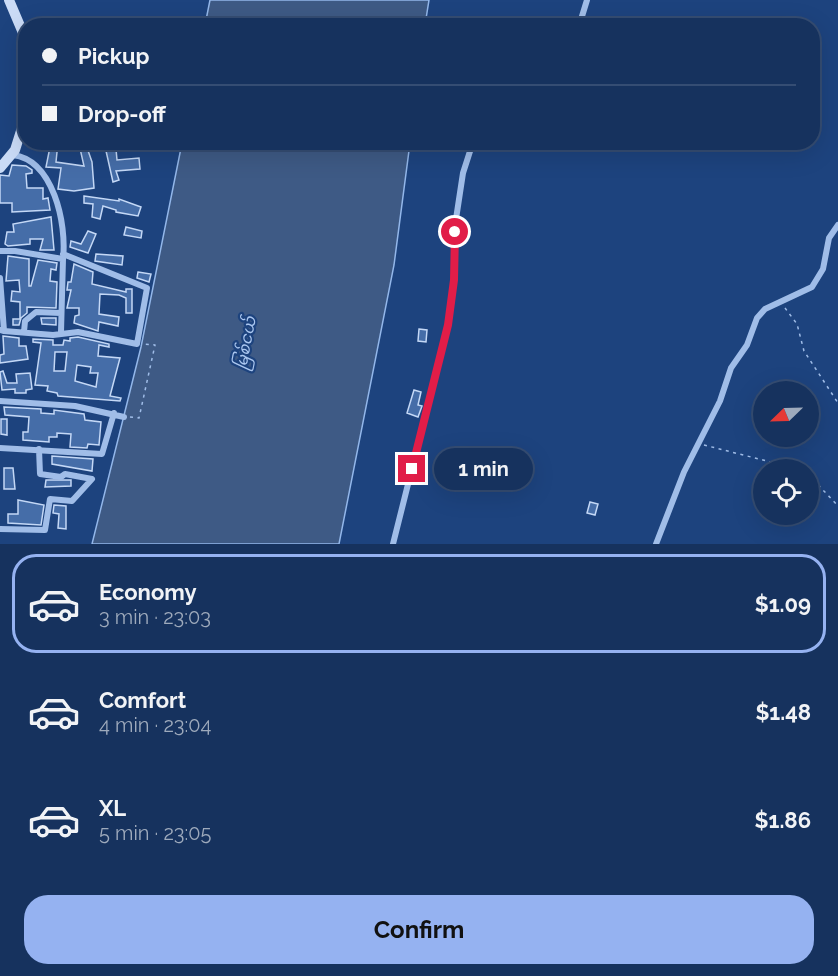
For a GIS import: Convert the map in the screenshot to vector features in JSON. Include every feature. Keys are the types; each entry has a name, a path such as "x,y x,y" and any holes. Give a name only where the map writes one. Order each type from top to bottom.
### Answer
{"street":[{"path":"9,0 18,21"},
{"path":"581,18 587,0"},
{"path":"0,168 13,154 18,139"},
{"path":"393,544 448,325 454,280 456,219 463,173 470,150"},
{"path":"13,154 26,156 41,170 59,212 63,257 61,332"},
{"path":"656,544 698,443 720,401 732,368 747,345 757,318 773,305 812,287 823,269 829,238 838,225"},
{"path":"0,251 63,257 147,288 136,344 96,334 61,332 53,335 2,330 0,278"},
{"path":"24,332 25,321 36,312 61,313"},
{"path":"0,400 75,406 124,417"},
{"path":"0,448 102,454 114,413"},
{"path":"0,529 45,530 50,498 72,501 92,479 65,474 61,477 40,474 39,449"}],"path":[{"path":"773,305 780,305 789,311 797,324 804,351 838,403"},
{"path":"124,417 139,418 155,345 136,344"},
{"path":"698,443 760,459"},
{"path":"819,486 838,506"}],"water":[{"path":"210,0 429,0 426,18 206,18"},
{"name":"မြစ်ငယ်","path":"181,150 409,150 394,265 339,544 92,544 141,347"}],"building":[{"path":"49,150 57,150 56,162 84,166 80,150 88,150 92,162 94,188 74,191 58,189 61,168 46,167"},
{"path":"106,150 116,150 117,160 139,158 140,169 116,171 119,180 113,182"},
{"path":"12,165 26,166 32,170 32,173 26,174 27,188 43,188 43,199 48,198 50,210 12,212 12,203 0,203 0,175 9,176"},
{"path":"84,196 119,201 119,199 141,207 138,216 116,212 116,210 103,206 100,219 92,217 93,204 84,203"},
{"path":"51,217 54,250 40,250 43,239 30,239 30,244 8,246 5,244 7,232 14,232 13,224"},
{"path":"126,227 142,231 141,238 124,235"},
{"path":"88,231 96,234 88,253 70,247 71,241 81,244"},
{"path":"96,254 123,256 122,265 95,261"},
{"path":"8,256 29,259 29,286 31,286 38,260 57,263 56,270 51,269 50,281 57,282 56,308 27,307 27,313 21,318 19,325 13,325 13,319 20,319 20,302 11,301 12,291 20,292 19,280 6,281"},
{"path":"74,264 93,272 92,284 126,292 126,289 132,289 132,313 126,313 126,298 119,295 100,294 99,314 119,317 118,326 99,322 98,331 74,323 75,316 79,315 79,308 67,308 71,290 67,290"},
{"path":"138,272 151,274 149,282 137,278"},
{"path":"41,318 56,318 56,325 42,324"},
{"path":"419,329 427,330 426,342 418,341"},
{"path":"3,336 19,338 19,346 26,346 28,359 0,363 0,355 4,354"},
{"path":"78,337 109,344 109,347 99,345 98,356 120,358 110,396 121,398 120,401 58,396 57,393 47,391 48,386 35,385 41,343 33,342 33,339 53,340 53,345 63,345 64,340 70,341 70,338","holes":["55,352 67,352 65,371 54,371","77,365 91,367 90,373 98,373 96,387 75,381"]},
{"path":"3,371 7,383 17,383 16,374 30,373 32,389 26,390 26,393 15,393 15,389 2,390 0,372"},
{"path":"414,390 421,392 418,405 422,406 418,417 407,413"},
{"path":"4,407 41,409 41,413 54,414 54,410 84,414 85,420 101,422 99,445 88,444 87,448 70,447 71,434 57,433 57,437 49,437 49,442 23,440 23,432 28,432 29,417 5,415"},
{"path":"1,419 7,419 7,435 1,434"},
{"path":"52,456 93,459 92,471 52,464"},
{"path":"4,468 13,468 15,489 4,489"},
{"path":"46,480 71,480 71,486 45,487"},
{"path":"18,500 44,505 41,525 8,523 8,514 18,514"},
{"path":"590,502 598,504 595,515 587,513"},
{"path":"54,505 66,506 66,529 58,528 59,514 53,513"}],"route":[{"path":"412,469 448,325 454,280 455,232"}]}
